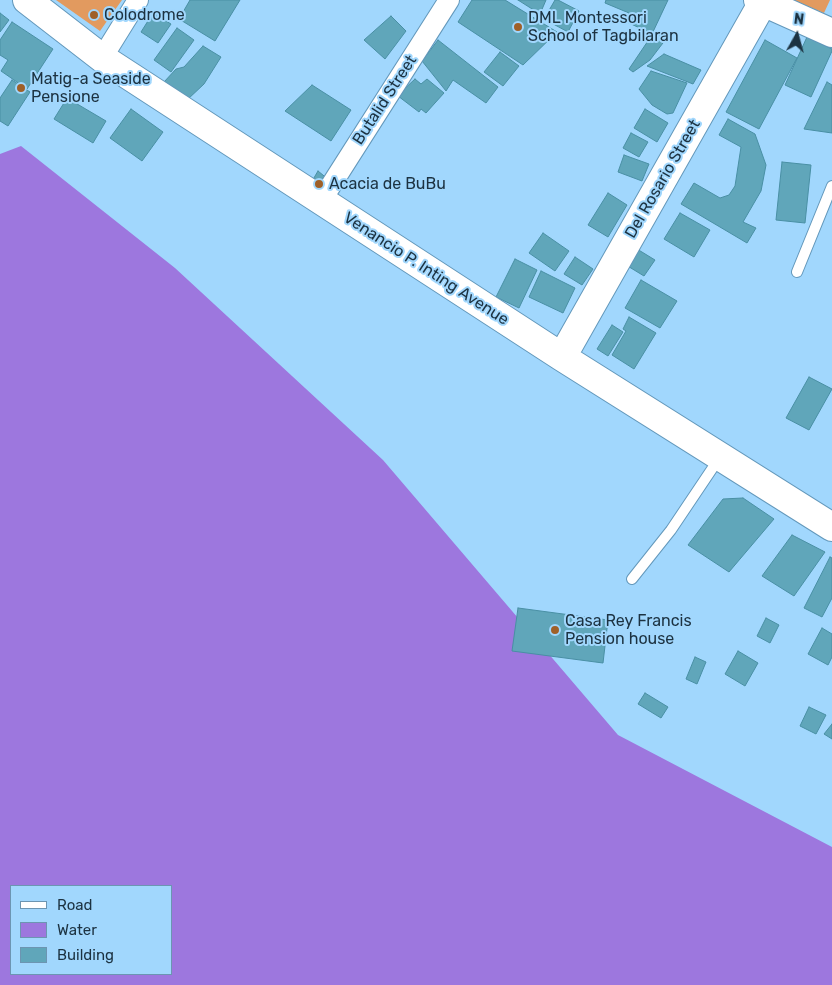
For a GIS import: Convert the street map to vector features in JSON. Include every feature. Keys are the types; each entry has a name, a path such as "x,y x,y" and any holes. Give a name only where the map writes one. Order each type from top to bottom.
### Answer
{"main road":[{"name":"Venancio P. Inting Avenue","path":"27,0 102,58 562,357 832,527"},
{"path":"760,1 832,33"},
{"name":"Del Rosario Street","path":"562,357 760,1"}],"street":[{"path":"102,58 138,0"},
{"name":"Butalid Street","path":"321,201 449,0"}],"lane":[{"path":"797,272 832,186"},
{"path":"632,580 671,530 720,456"}],"shaded area":[{"name":"Colodrome","path":"56,0 122,0 100,31"},
{"path":"793,0 830,0 824,13"}],"water":[{"path":"21,146 175,268 383,460 618,735 832,847 832,985 0,985 0,154"}],"building":[{"path":"190,0 240,0 215,41 179,19"},
{"path":"472,0 505,0 557,32 523,65 458,22"},
{"path":"518,0 546,0 540,14"},
{"path":"555,0 579,11 568,32 544,19"},
{"path":"606,0 668,0 652,34 625,21 629,13 605,3"},
{"path":"0,13 9,20 0,32"},
{"path":"153,13 171,24 158,43 141,32"},
{"path":"391,16 406,31 385,59 364,40"},
{"path":"12,22 53,49 27,89 1,71 8,60 0,55 0,40"},
{"path":"177,28 194,40 171,72 154,60"},
{"path":"654,32 666,39 650,60 633,72 629,69"},
{"path":"807,37 832,49 811,97 785,85"},
{"path":"438,40 498,87 486,103 453,80 446,91 422,61"},
{"path":"765,40 797,58 759,129 726,112"},
{"path":"203,46 221,57 204,84 187,100 164,82 176,69 184,67"},
{"path":"500,52 519,66 503,86 484,72"},
{"path":"664,54 701,70 693,84 647,66"},
{"path":"651,71 687,83 673,113 667,114 652,105 639,89"},
{"path":"415,79 421,84 427,79 444,93 426,113 421,109 419,112 398,96"},
{"path":"12,80 30,92 8,126 0,121 0,98"},
{"path":"827,82 832,85 832,133 804,129"},
{"path":"312,85 351,110 331,141 285,111"},
{"path":"67,98 106,121 93,143 54,119"},
{"path":"131,109 163,132 142,161 110,138"},
{"path":"645,109 668,123 657,142 634,128"},
{"path":"728,119 755,134 766,165 761,191 743,222 756,228 747,243 681,204 694,183 720,198 729,195 735,186 741,147 719,135"},
{"path":"631,133 648,142 639,157 623,148"},
{"path":"624,155 649,164 642,181 618,172"},
{"path":"782,162 811,165 805,223 776,220"},
{"name":"Acacia de BuBu","path":"318,171 329,180 320,195 308,188"},
{"path":"608,193 627,205 608,237 588,225"},
{"path":"680,213 710,230 694,257 664,239"},
{"path":"543,233 569,251 555,271 529,253"},
{"path":"637,249 655,260 644,276 626,265"},
{"path":"575,257 593,269 582,285 564,274"},
{"path":"515,259 537,270 519,308 496,297"},
{"path":"541,271 575,288 563,313 529,297"},
{"path":"641,280 677,301 660,328 625,308"},
{"path":"629,317 656,333 634,369 612,355 626,331 623,329"},
{"path":"612,325 623,332 608,356 597,349"},
{"path":"809,377 832,389 809,430 786,418"},
{"path":"743,498 774,519 729,572 688,545 723,499"},
{"path":"792,535 825,552 794,596 762,576"},
{"path":"830,557 832,558 832,598 822,617 804,608"},
{"path":"518,608 608,620 603,663 512,651"},
{"path":"766,618 779,625 770,643 757,636"},
{"path":"822,628 832,634 832,657 828,665 808,654"},
{"path":"738,651 758,663 745,686 725,674"},
{"path":"695,657 706,662 697,684 686,679"},
{"path":"645,693 668,707 661,718 638,704"},
{"path":"809,707 826,715 816,734 800,726"},
{"path":"832,724 832,739 824,734"}],"place":[{"name":"Colodrome","path":"94,15"},
{"name":"DML Montessori School of Tagbilaran","path":"518,27"},
{"name":"Matig-a Seaside Pensione","path":"21,88"},
{"name":"Acacia de BuBu","path":"319,184"},
{"name":"Casa Rey Francis Pension house","path":"555,630"}]}
